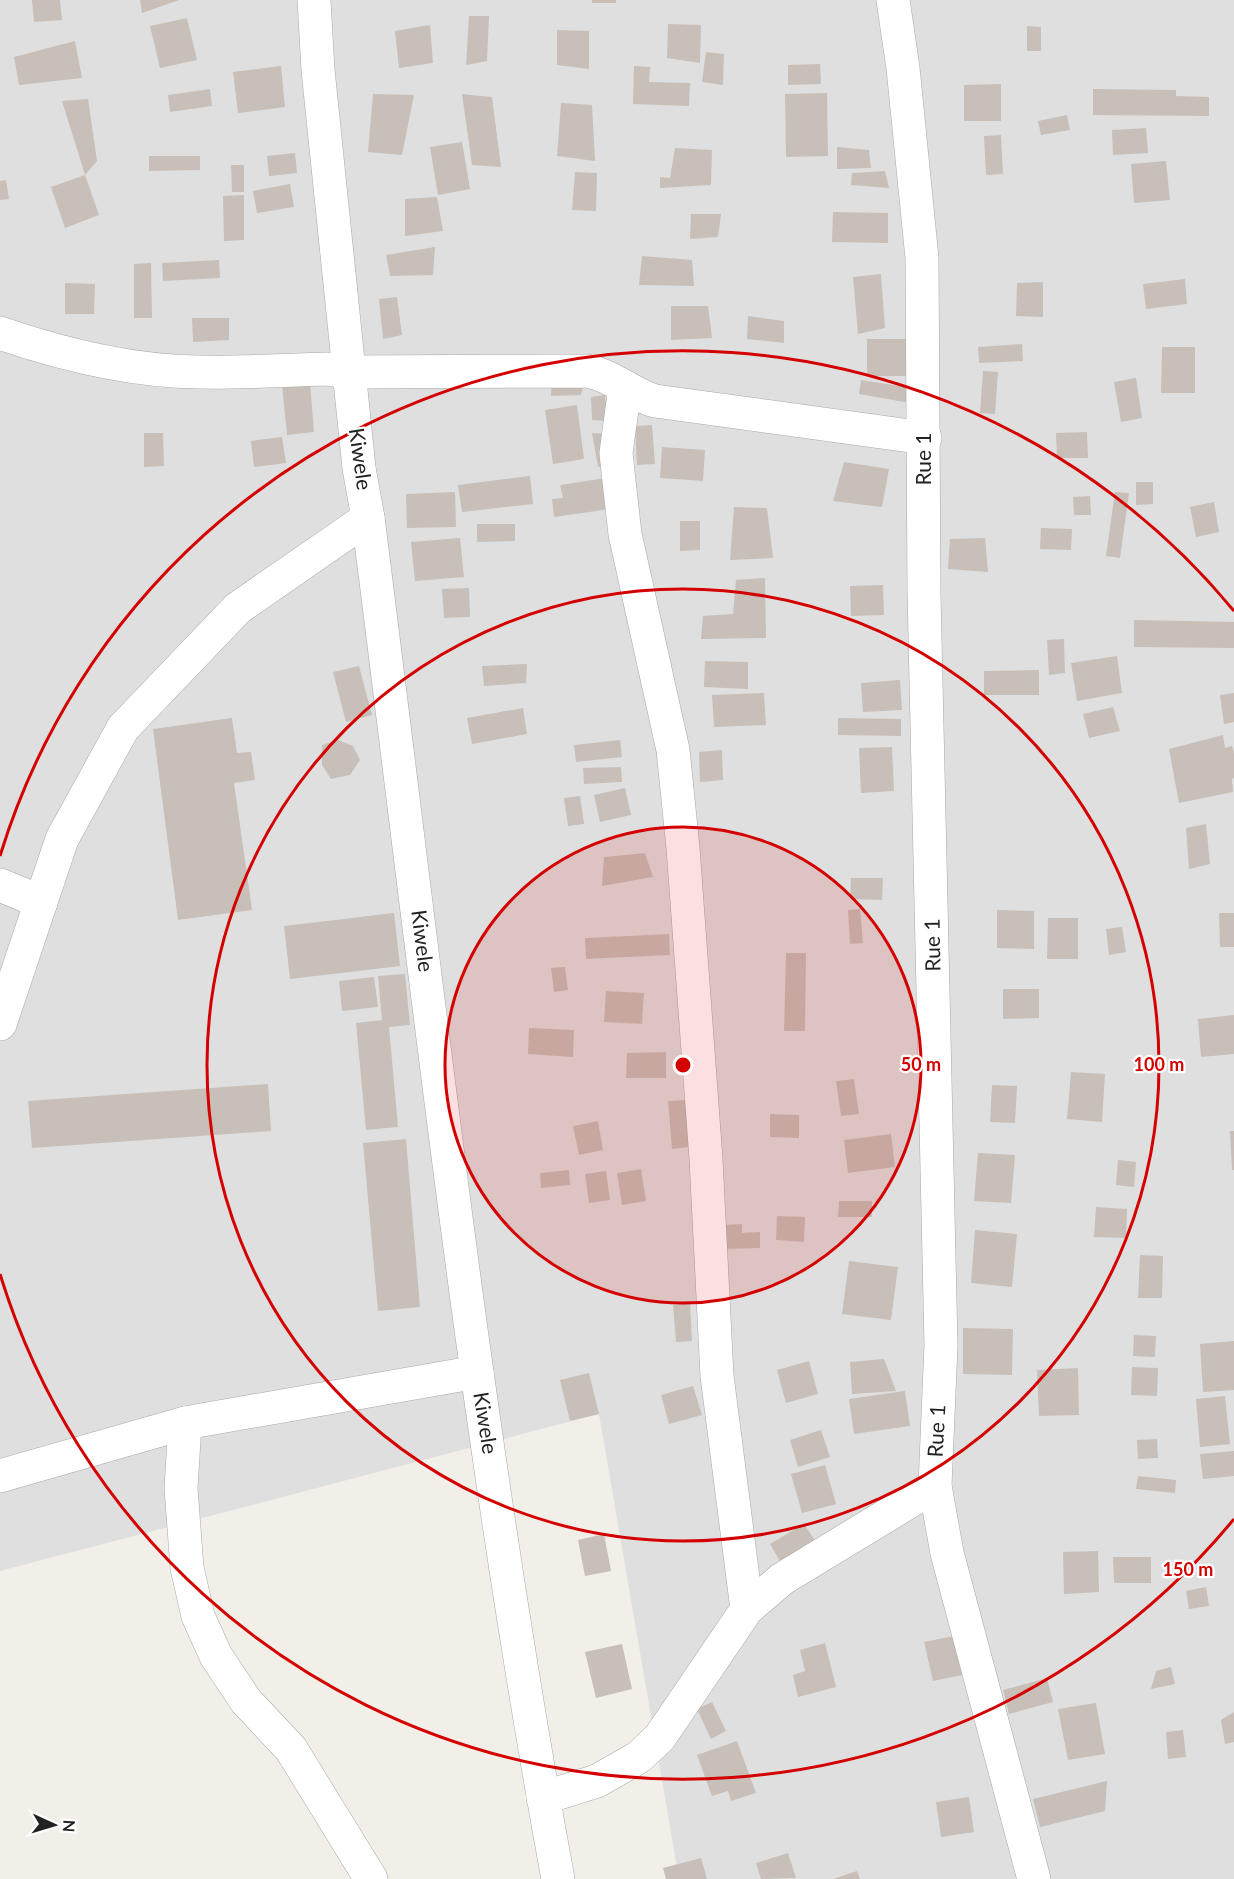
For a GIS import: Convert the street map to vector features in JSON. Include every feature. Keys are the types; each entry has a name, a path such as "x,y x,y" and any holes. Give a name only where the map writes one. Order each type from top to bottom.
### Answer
{"street":[{"name":"Kiwele","path":"314,0 318,70 359,468 368,518 477,1372 543,1798 558,1879"},
{"name":"Rue 1","path":"893,0 903,68 922,258 925,438 924,593 941,1345 935,1486 947,1553 1034,1879"},
{"path":"0,333 43,348 161,369 197,372 327,369 350,371 587,371 609,378 642,398 655,401 925,438"},
{"path":"625,387 616,453 625,534 673,750 683,848 706,1158 717,1376 747,1609"},
{"path":"0,1024 63,839 123,728 238,608 368,518"},
{"path":"0,885 41,902"},
{"path":"0,1476 185,1423 477,1372"},
{"path":"185,1423 181,1488 187,1568 198,1616 216,1656 246,1701 291,1749 371,1879"},
{"path":"543,1798 597,1781 639,1757 660,1737 747,1609 782,1579 935,1486"}],"shaded area":[{"path":"0,0 1234,0 1234,1879 679,1879 599,1414 0,1571"}],"building":[{"path":"32,0 60,0 62,20 34,22"},
{"path":"140,0 179,0 142,13"},
{"path":"592,0 616,0 616,3 592,3"},
{"path":"469,16 489,16 487,61 466,65"},
{"path":"187,18 197,60 160,68 150,26"},
{"path":"668,24 701,25 700,63 667,58"},
{"path":"430,25 433,63 399,68 395,31"},
{"path":"1027,26 1041,27 1041,51 1027,51"},
{"path":"557,30 589,31 589,69 557,65"},
{"path":"75,41 82,78 19,85 14,57"},
{"path":"706,52 724,54 723,85 702,82"},
{"path":"820,64 821,84 788,85 788,65"},
{"path":"281,66 285,107 238,113 233,72"},
{"path":"634,66 650,67 649,82 690,83 689,106 633,104"},
{"path":"1001,84 1001,121 964,121 964,85"},
{"path":"210,89 212,106 170,112 168,95"},
{"path":"1093,89 1176,90 1176,96 1209,97 1209,116 1093,115"},
{"path":"827,93 828,156 786,157 785,94"},
{"path":"373,94 414,95 402,155 368,152"},
{"path":"462,94 492,97 501,167 472,165"},
{"path":"88,99 97,161 85,175 62,101"},
{"path":"561,103 592,105 595,161 557,156"},
{"path":"1067,115 1070,130 1041,135 1038,121"},
{"path":"1146,128 1148,153 1113,155 1112,130"},
{"path":"1001,135 1003,174 986,175 984,136"},
{"path":"462,142 470,189 438,195 430,147"},
{"path":"837,147 869,150 871,168 837,169"},
{"path":"675,148 712,150 711,185 660,188 660,177 670,178"},
{"path":"295,153 297,173 269,176 267,156"},
{"path":"149,156 200,156 200,170 149,171"},
{"path":"1166,161 1170,200 1134,203 1131,164"},
{"path":"231,165 244,165 244,192 232,192"},
{"path":"885,171 889,188 851,185 852,173"},
{"path":"575,172 597,173 596,211 572,210"},
{"path":"85,175 99,215 65,228 51,187"},
{"path":"6,180 9,199 0,200 0,181"},
{"path":"290,184 294,207 257,213 253,191"},
{"path":"244,195 244,240 224,241 223,196"},
{"path":"437,197 443,231 405,236 405,199"},
{"path":"833,212 888,213 888,243 832,242"},
{"path":"691,214 721,214 718,237 690,239"},
{"path":"435,247 433,275 390,276 386,255"},
{"path":"642,256 692,260 694,286 639,285"},
{"path":"219,260 220,278 163,281 162,263"},
{"path":"151,263 152,318 134,318 134,264"},
{"path":"881,274 885,328 858,334 853,277"},
{"path":"1185,279 1187,304 1146,309 1143,284"},
{"path":"1043,282 1043,317 1016,316 1017,283"},
{"path":"65,283 95,284 94,314 65,314"},
{"path":"397,297 402,335 383,339 379,299"},
{"path":"671,306 708,306 712,338 671,340"},
{"path":"748,316 784,321 784,343 747,339"},
{"path":"192,318 229,318 229,340 193,342"},
{"path":"867,339 906,339 906,376 867,376"},
{"path":"1022,344 1023,361 979,363 978,347"},
{"path":"1162,347 1195,347 1195,393 1161,393"},
{"path":"983,371 998,372 995,414 980,413"},
{"path":"587,372 581,395 551,396 552,373"},
{"path":"1136,378 1142,418 1121,422 1114,382"},
{"path":"861,380 906,387 910,403 859,394"},
{"path":"310,383 314,432 287,435 282,385"},
{"path":"605,395 608,421 592,420 591,397"},
{"path":"577,405 584,459 553,464 545,410"},
{"path":"652,425 655,464 637,465 635,426"},
{"path":"1087,432 1088,458 1057,458 1056,433"},
{"path":"144,433 163,433 164,466 144,467"},
{"path":"592,433 606,434 611,464 598,467"},
{"path":"282,437 286,463 254,467 251,441"},
{"path":"662,447 705,450 703,481 660,478"},
{"path":"844,462 889,469 882,507 833,501"},
{"path":"530,476 533,504 462,512 458,485"},
{"path":"612,477 617,508 554,517 552,499 563,498 560,485"},
{"path":"1136,482 1153,482 1153,504 1136,505"},
{"path":"455,492 456,527 407,528 406,494"},
{"path":"1115,492 1129,493 1120,558 1106,556"},
{"path":"1090,496 1091,515 1074,515 1073,497"},
{"path":"1214,502 1219,532 1196,537 1190,507"},
{"path":"734,507 767,508 773,558 730,560"},
{"path":"680,521 700,521 700,550 680,551"},
{"path":"477,524 515,524 515,541 477,542"},
{"path":"1041,528 1072,529 1071,550 1040,549"},
{"path":"460,538 464,577 415,581 411,542"},
{"path":"985,538 988,572 948,569 950,539"},
{"path":"765,578 766,638 701,639 703,616 733,614 736,580"},
{"path":"883,585 884,615 851,616 850,586"},
{"path":"469,588 470,617 444,618 442,589"},
{"path":"1134,620 1234,622 1234,648 1134,647"},
{"path":"1064,639 1065,673 1049,675 1047,640"},
{"path":"1117,656 1122,693 1077,701 1071,663"},
{"path":"705,661 748,662 748,689 704,687"},
{"path":"527,664 526,683 484,686 482,666"},
{"path":"359,666 372,715 346,722 333,672"},
{"path":"1039,670 1039,695 984,695 984,671"},
{"path":"900,680 902,710 863,712 861,683"},
{"path":"764,693 766,725 714,727 712,695"},
{"path":"1234,693 1234,722 1224,724 1220,695"},
{"path":"1113,707 1120,731 1089,738 1083,714"},
{"path":"523,708 527,734 472,744 467,718"},
{"path":"232,718 237,753 251,752 255,780 234,783 252,910 178,920 153,729"},
{"path":"838,718 901,719 901,736 838,735"},
{"path":"1223,735 1225,748 1232,746 1234,753 1233,792 1179,803 1169,749"},
{"path":"338,740 353,746 360,760 350,775 331,779 322,765 322,745"},
{"path":"620,740 622,757 576,762 574,745"},
{"path":"892,747 894,791 861,793 859,748"},
{"path":"722,750 723,780 700,782 699,752"},
{"path":"621,767 622,782 584,784 583,768"},
{"path":"625,788 631,815 600,822 594,795"},
{"path":"580,796 584,824 568,826 564,798"},
{"path":"1206,824 1210,864 1189,869 1186,828"},
{"path":"645,853 653,877 602,886 604,857"},
{"path":"851,878 883,878 882,900 850,899"},
{"path":"860,909 863,943 850,944 848,910"},
{"path":"997,910 1034,911 1034,949 997,948"},
{"path":"394,913 400,966 290,979 284,926"},
{"path":"1219,913 1234,913 1234,947 1220,947"},
{"path":"1048,918 1078,918 1078,959 1047,959"},
{"path":"1122,927 1126,952 1109,955 1106,929"},
{"path":"669,934 670,955 586,959 585,938"},
{"path":"786,953 806,953 805,1031 784,1031"},
{"path":"565,967 568,990 554,992 551,968"},
{"path":"405,974 410,1025 389,1027 398,1127 366,1130 356,1023 382,1020 378,976"},
{"path":"374,977 378,1007 342,1011 339,981"},
{"path":"1003,989 1039,989 1039,1018 1003,1019"},
{"path":"606,991 644,993 642,1024 604,1022"},
{"path":"1234,1015 1234,1054 1201,1057 1198,1019"},
{"path":"529,1028 574,1030 573,1057 528,1054"},
{"path":"666,1052 666,1078 626,1078 627,1053"},
{"path":"1071,1072 1105,1074 1102,1122 1067,1119"},
{"path":"854,1079 859,1114 841,1116 836,1081"},
{"path":"268,1084 271,1131 32,1148 28,1101"},
{"path":"992,1085 1017,1086 1015,1123 990,1122"},
{"path":"685,1100 689,1147 672,1149 668,1101"},
{"path":"770,1114 799,1115 799,1138 770,1137"},
{"path":"598,1121 603,1150 579,1155 573,1126"},
{"path":"1230,1131 1234,1131 1234,1170 1232,1170"},
{"path":"891,1134 895,1167 848,1173 844,1140"},
{"path":"406,1139 420,1307 378,1311 363,1143"},
{"path":"978,1153 1015,1155 1011,1203 974,1201"},
{"path":"1118,1160 1136,1162 1134,1187 1116,1185"},
{"path":"641,1169 646,1201 622,1205 617,1173"},
{"path":"569,1170 570,1185 541,1188 540,1173"},
{"path":"606,1171 610,1200 589,1203 585,1174"},
{"path":"839,1201 872,1201 872,1217 838,1217"},
{"path":"1096,1207 1127,1209 1126,1238 1094,1237"},
{"path":"777,1216 805,1217 804,1242 776,1240"},
{"path":"742,1224 742,1233 760,1232 760,1248 724,1249 723,1225"},
{"path":"975,1230 1017,1234 1012,1287 971,1283"},
{"path":"1140,1255 1163,1256 1162,1298 1138,1298"},
{"path":"849,1261 898,1267 891,1320 842,1314"},
{"path":"690,1303 692,1341 676,1342 673,1305"},
{"path":"963,1328 1013,1329 1012,1375 963,1374"},
{"path":"1134,1335 1156,1336 1155,1357 1133,1356"},
{"path":"1234,1341 1234,1390 1203,1392 1200,1344"},
{"path":"884,1359 896,1391 852,1394 850,1362"},
{"path":"809,1361 818,1394 786,1403 777,1370"},
{"path":"1132,1367 1158,1368 1157,1396 1131,1395"},
{"path":"1078,1368 1079,1415 1039,1416 1037,1370"},
{"path":"589,1373 599,1414 570,1421 560,1380"},
{"path":"693,1386 702,1415 669,1424 661,1395"},
{"path":"905,1391 910,1426 854,1434 849,1399"},
{"path":"1225,1396 1230,1444 1200,1447 1196,1399"},
{"path":"821,1430 830,1457 798,1467 790,1440"},
{"path":"1157,1439 1158,1458 1138,1459 1137,1440"},
{"path":"1234,1451 1234,1476 1203,1479 1200,1454"},
{"path":"825,1465 836,1504 802,1513 791,1474"},
{"path":"1138,1476 1176,1480 1175,1493 1136,1489"},
{"path":"804,1524 816,1542 781,1563 770,1544"},
{"path":"604,1534 611,1571 585,1576 578,1540"},
{"path":"1098,1551 1099,1592 1064,1594 1063,1552"},
{"path":"1113,1557 1151,1557 1151,1583 1114,1583"},
{"path":"1206,1587 1209,1606 1189,1609 1186,1591"},
{"path":"959,1635 967,1674 933,1681 924,1642"},
{"path":"825,1643 836,1687 798,1697 793,1675 805,1671 800,1650"},
{"path":"622,1644 632,1689 596,1698 585,1652"},
{"path":"1171,1667 1175,1684 1151,1689 1156,1671"},
{"path":"1047,1678 1053,1702 1009,1714 1003,1690"},
{"path":"712,1702 726,1731 711,1739 697,1709"},
{"path":"1096,1703 1105,1754 1068,1760 1058,1709"},
{"path":"1234,1712 1234,1742 1225,1744 1221,1720"},
{"path":"1183,1730 1186,1757 1168,1759 1166,1732"},
{"path":"737,1741 756,1793 731,1801 728,1791 712,1796 697,1755"},
{"path":"1107,1781 1105,1811 1040,1827 1033,1799"},
{"path":"969,1797 974,1832 941,1837 936,1802"},
{"path":"788,1853 796,1878 761,1879 756,1863"},
{"path":"701,1858 707,1879 666,1879 663,1868"},
{"path":"857,1871 860,1879 833,1879"}]}
